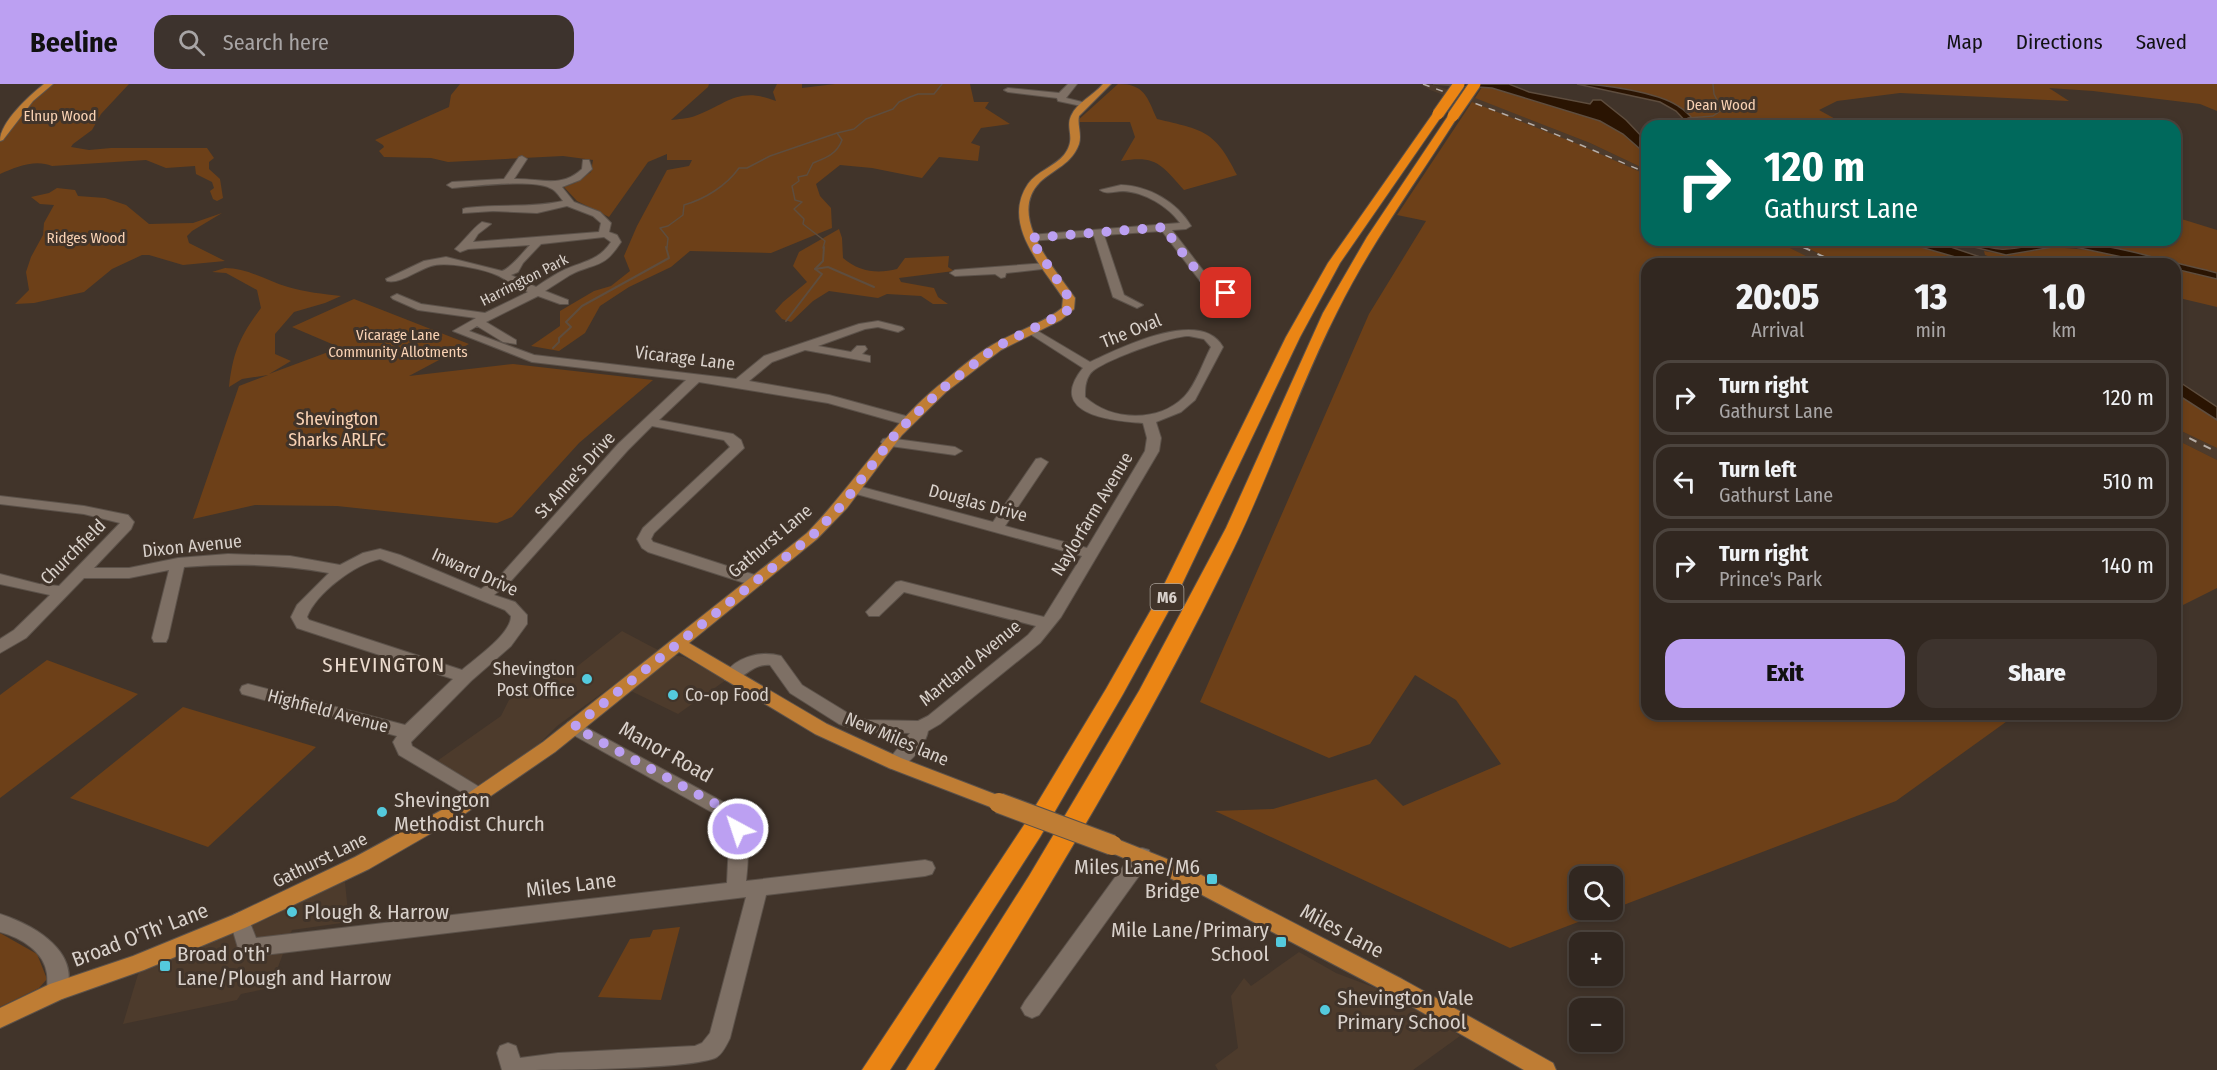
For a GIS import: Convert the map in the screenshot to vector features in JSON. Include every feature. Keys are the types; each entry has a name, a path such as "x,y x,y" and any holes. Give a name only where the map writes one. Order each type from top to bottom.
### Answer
{"highway":[{"name":"M6","path":"919,1070 1061,844 1137,711 1219,561 1316,343 1348,279 1445,115 1459,84"},
{"name":"M6","path":"875,1070 1032,831 1113,694 1165,601 1298,327 1334,263 1445,115 1475,84"}],"main road":[{"path":"0,138 30,99 49,84"},
{"path":"1083,105 1101,92 1107,84"},
{"name":"Gathurst Lane","path":"240,921 362,863 480,796 574,727 678,644 687,634 812,536 842,505 888,442 908,421 977,361 996,347 1062,315 1070,306 1069,298 1030,238 1024,220 1025,197 1038,179 1066,158 1076,137 1074,117 1083,105"},
{"name":"New Miles lane","path":"678,644 821,729 895,763 1112,845"},
{"name":"Miles Lane","path":"1112,845 1175,871 1277,924 1545,1070"},
{"name":"Broad O'Th' Lane","path":"0,1018 57,991 137,964 240,921"}],"street":[{"path":"1062,96 1073,84"},
{"path":"1008,90 1062,96"},
{"path":"1062,96 1061,99 1066,102 1083,105"},
{"path":"506,183 517,159 534,158"},
{"path":"452,185 545,183 556,186 572,181 586,171 586,162"},
{"path":"466,211 493,208 503,211 537,210 569,203 556,186"},
{"path":"1030,238 1186,226 1177,213 1143,193 1124,188 1105,190"},
{"name":"Harrington Park","path":"459,331 537,291 568,272 604,258 616,242 613,237 604,234 606,223 601,216 569,203"},
{"path":"455,253 470,236 486,224"},
{"path":"1166,227 1173,241 1215,294"},
{"path":"1098,233 1119,297 1137,305"},
{"path":"391,279 455,253 604,234"},
{"path":"503,274 514,270 519,257 531,250 538,241"},
{"path":"455,253 503,274 507,279 564,302"},
{"path":"952,275 1047,266"},
{"path":"397,297 427,310 447,314 470,312 497,336 519,344"},
{"path":"739,383 764,361 868,324 898,329"},
{"name":"The Oval","path":"1031,330 1090,367"},
{"name":"Vicarage Lane","path":"459,331 532,358 739,383 829,399 908,421"},
{"name":"The Oval","path":"1174,333 1196,333 1213,340 1217,350 1191,397 1177,409 1149,420 1106,416 1087,406 1079,398 1078,390 1082,378 1090,367 1174,333"},
{"path":"804,347 860,355"},
{"name":"St Anne's Drive","path":"482,597 522,561 624,447 696,378"},
{"name":"Naylorfarm Avenue","path":"1046,623 1056,613 1152,451 1154,438 1149,420"},
{"path":"650,422 728,437 736,442 737,448 648,531 644,539 647,545 653,549 756,581"},
{"path":"888,442 958,452"},
{"path":"996,528 1041,462"},
{"name":"Douglas Drive","path":"854,489 1091,554"},
{"name":"Churchfield","path":"0,647 20,634 127,525 127,519 84,510 2,503"},
{"name":"Inward Drive","path":"388,555 482,597 510,606 519,615 519,624 505,642 465,677 303,624 299,617 302,609 342,570 366,556 388,555"},
{"name":"Dixon Avenue","path":"80,573 129,573 178,563 228,559 305,562 342,570"},
{"path":"161,638 178,563"},
{"path":"0,579 39,589 63,591"},
{"path":"874,612 901,586 1046,623"},
{"name":"Martland Avenue","path":"731,676 748,662 758,658 775,660 796,689 845,720 866,726 920,727 934,720 1034,639 1046,623"},
{"path":"408,732 465,677"},
{"name":"Highfield Avenue","path":"248,690 408,732 402,742 405,750 480,796"},
{"name":"Manor Road","path":"574,727 730,814 735,821 739,841 736,890"},
{"path":"895,763 918,740 920,727"},
{"path":"1032,1008 1142,856"},
{"name":"Miles Lane","path":"240,921 245,942 253,947 925,868"},
{"path":"511,1064 634,1065 696,1056 710,1050 719,1038 758,888"},
{"path":"0,923 15,927 38,939 55,963 59,978 57,991"}],"shaded area":[{"path":"1421,84 1430,84 1476,98 1590,143 1641,167 1641,178 1510,119 1430,90"},
{"path":"1433,84 1509,84 1529,92 1590,104 1593,100 1601,100 1641,136 1641,150 1623,134 1600,121 1492,88"},
{"path":"1577,84 1614,87 1657,97 1681,108 1693,120 1684,120 1676,111 1660,102"},
{"path":"1785,246 1803,246 1828,258 1810,258"},
{"path":"1917,246 1948,246 1983,258 1959,258"},
{"path":"1970,246 2008,249 2027,246 2103,246 2156,258 2127,258 2075,247 2053,247 2006,255"},
{"path":"2181,264 2217,273 2217,279 2181,270"},
{"path":"2181,383 2217,407 2217,420 2181,397"},
{"path":"2181,431 2217,448 2217,460 2181,442"},
{"path":"622,631 654,648 671,655 684,657 726,680 678,714 631,691 620,680 557,726 533,750 479,786 437,761 501,716 509,700 560,667 570,672"},
{"path":"345,882 349,922 292,930 270,988 241,994 237,1000 123,1024 139,971 271,917 308,896"},
{"name":"Shevington Vale Primary School","path":"1299,952 1336,973 1381,990 1444,1024 1460,1036 1413,1070 1218,1070 1215,1065 1238,1048 1231,996 1244,978 1251,986"}],"green space":[{"name":"Elnup Wood","path":"52,84 129,84 101,114 92,130 71,147 89,150 207,148 214,158 209,162 209,169 220,179 223,198 217,201 213,199 210,191 214,188 212,182 196,174 195,166 166,168 146,160 52,166 39,163 0,174 0,133 6,133 27,106"},
{"path":"460,84 709,84 671,120 695,116 742,96 752,95 776,101 773,92 777,84 802,84 802,88 835,84 970,84 974,102 989,102 985,108 1010,124 981,128 971,143 980,146 978,161 939,157 922,178 872,168 840,165 816,184 820,196 831,208 832,228 771,253 690,251 671,267 629,287 600,306 585,333 559,351 531,346 560,326 560,311 594,291 611,286 630,271 624,256 667,170 689,166 692,160 667,160 667,154 648,162 609,217 577,201 564,187 575,183 591,172 593,160 563,156 448,162 431,158 384,157 379,151 384,147 383,145 375,140 449,107 451,95"},
{"path":"1118,84 1140,89 1157,119 1197,130 1214,140 1237,175 1184,190 1170,174 1151,161 1133,159 1121,161 1135,137 1130,122 1076,122"},
{"name":"Dean Wood","path":"1595,84 2217,84 2217,111 2200,104 2049,88 2069,101 1900,93 1837,101 1819,110 1837,120 1693,120 1665,100"},
{"path":"1482,87 1500,89 1600,121 1623,134 1641,150 1641,167 1590,143 1475,98"},
{"path":"1472,102 1641,172 1641,246 1786,246 1810,258 1641,258 1641,720 2009,720 1896,801 1623,905 1623,866 1569,866 1569,920 1583,920 1510,948 1215,811 1273,809 1376,779 1403,806 1501,764 1456,700 1415,675 1370,744 1329,758 1200,702 1369,314 1426,221 1397,215"},
{"name":"Ridges Wood","path":"57,188 75,190 78,196 105,198 126,205 149,224 193,223 222,213 187,236 189,243 225,261 183,265 142,255 112,269 84,292 34,303 15,304 29,290 26,272 43,235 44,223 54,205 40,204 31,197 49,193"},
{"path":"2181,219 2217,230 2217,274 2181,265 2181,258 2155,258 2097,246 2181,246"},
{"path":"839,229 843,258 869,271 897,269 905,258 949,256 948,267 954,271 899,278 901,282 934,288 938,297 948,304 933,304 921,296 887,294 878,298 829,291 813,301 791,322 782,319 775,311 807,282 793,266 799,252"},
{"path":"1803,246 1917,246 1959,258 1828,258"},
{"path":"1991,246 2020,246 2006,249"},
{"path":"2053,247 2102,251 2131,258 1993,258 1985,255 1984,251 2009,255"},
{"name":"Shevington Sharks ARLFC","path":"225,268 250,272 294,289 341,296 294,312 275,334 275,354 291,361 269,374 339,348 346,350 292,327 354,299 469,344 409,376 513,364 653,380 579,443 512,517 497,523 337,506 255,505 193,519 239,386 268,375 242,379 229,387 239,345 261,308 257,290 226,273 212,272"},
{"path":"2181,270 2217,279 2217,307 2181,298"},
{"path":"2181,397 2217,420 2217,448 2181,431"},
{"path":"2181,442 2217,460 2217,588 2181,606"},
{"path":"47,660 138,694 0,798 0,695"},
{"path":"183,707 316,747 208,847 70,798"},
{"path":"680,927 661,1000 598,997 630,939 650,937 653,930"},
{"path":"0,933 37,954 47,979 39,988 0,1007"}],"waterway":[{"path":"837,133 854,129 866,119 893,109 899,102 910,97 918,94 934,94 942,84"},
{"path":"1688,118 1713,116 1722,110 1714,94 1713,84"},
{"path":"667,248 668,238 660,228 668,226 683,215 684,205 714,191 728,181 739,168 747,168 770,156 837,133"},
{"path":"823,248 825,241 803,224 804,219 794,209 802,202 795,200 792,186 799,181 798,177 807,175 813,163 827,157 837,149 842,140 837,133"},
{"path":"553,348 559,342 559,338 571,327 566,322 582,306 669,258 666,247"},
{"path":"815,269 823,261 824,247"},
{"path":"815,269 828,267 874,287"},
{"path":"786,321 822,274 815,269"}],"railway":[{"path":"1423,84 1536,126 1641,170"},
{"path":"1802,246 1806,248"},
{"path":"1803,247 1826,258"},
{"path":"2181,434 2217,452"}],"place":[{"name":"Shevington Post Office","path":"587,679"},
{"name":"Co-op Food","path":"673,695"},
{"name":"Shevington Methodist Church","path":"382,812"},
{"name":"Miles Lane/M6 Bridge","path":"1212,879"},
{"name":"Plough & Harrow","path":"292,912"},
{"name":"Mile Lane/Primary School","path":"1281,942"},
{"name":"Broad o'th' Lane/Plough and Harrow","path":"165,966"},
{"name":"Shevington Vale Primary School","path":"1325,1010"}],"district":[{"name":"SHEVINGTON","path":"384,665"}],"route":[{"path":"738,829 735,821 723,808 574,727 678,644 687,634 812,536 842,505 897,432 923,405 996,347 1066,312 1070,306 1069,298 1030,238 1166,227 1173,241 1214,292 1226,293"}],"park label":[{"name":"Vicarage Lane Community Allotments","path":"398,344"}]}
